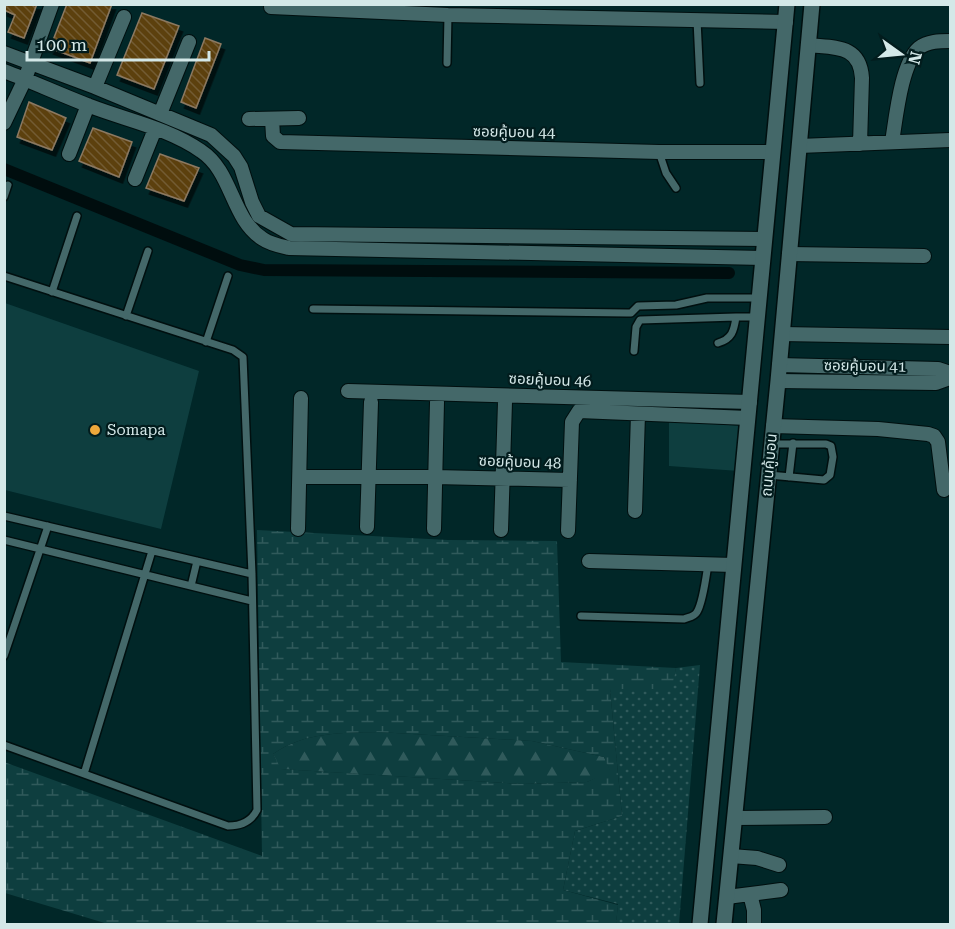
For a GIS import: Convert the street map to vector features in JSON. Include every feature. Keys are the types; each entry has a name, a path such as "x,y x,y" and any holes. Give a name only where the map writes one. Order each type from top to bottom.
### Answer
{"main road":[{"name":"ถนนคู้บอน","path":"700,924 787,4"},
{"name":"ถนนคู้บอน","path":"724,924 778,381 812,4"}],"street":[{"path":"4,123 25,79 52,4"},
{"path":"271,7 356,8 448,15 786,22"},
{"path":"95,87 124,17"},
{"path":"892,142 904,79 911,60 920,47 927,43 951,41"},
{"path":"160,114 189,42"},
{"path":"808,45 844,49 852,53 857,60 862,78 860,144"},
{"path":"4,53 95,87 211,135 241,167 259,216 291,234 765,239"},
{"path":"4,71 155,129 201,151 216,164 223,175 250,229 266,242 289,248 763,258"},
{"path":"69,154 88,105"},
{"path":"249,119 299,118"},
{"name":"ซอยคู้บอน 44","path":"272,119 273,136 279,142 659,152 773,152"},
{"path":"135,179 155,129"},
{"path":"799,146 951,140"},
{"path":"289,248 291,234"},
{"path":"789,254 924,256"},
{"path":"782,334 951,337"},
{"name":"ซอยคู้บอน 41","path":"779,365 938,369 951,373"},
{"name":"ซอยคู้บอน 41","path":"778,381 936,382 951,378"},
{"name":"ซอยคู้บอน 46","path":"348,391 750,402"},
{"path":"298,529 301,398"},
{"path":"366,527 371,402"},
{"path":"434,529 437,402"},
{"path":"501,530 505,402"},
{"name":"ซอยคู้บอน 48","path":"300,477 570,480 572,422 579,411 748,418"},
{"path":"635,511 638,414"},
{"path":"773,426 878,429 934,436 938,442 944,490"},
{"path":"568,531 570,480"},
{"path":"589,561 735,565"},
{"path":"735,818 825,817"},
{"path":"731,856 757,858 779,865"},
{"path":"727,897 781,890"},
{"path":"750,894 754,910 754,924"}],"lane":[{"path":"447,63 448,15"},
{"path":"697,20 700,83"},
{"path":"659,152 666,173 676,188"},
{"path":"4,196 8,185"},
{"path":"52,292 77,216"},
{"path":"126,316 148,251"},
{"path":"4,276 235,350 241,355 244,362 252,573 256,810 252,818 240,825 228,826 4,745"},
{"path":"206,342 228,276"},
{"path":"313,309 631,313 638,306 676,305 707,298 759,298"},
{"path":"718,343 729,339 736,317"},
{"path":"634,351 636,327 640,320 758,317"},
{"path":"789,477 793,443"},
{"path":"768,475 817,480 828,478 833,457 831,446 826,444 771,444"},
{"path":"4,516 252,573"},
{"path":"4,656 48,526"},
{"path":"4,540 252,601"},
{"path":"84,774 152,551"},
{"path":"191,586 197,561"},
{"path":"581,616 684,619 693,616 700,605 708,564"}],"green space":[{"name":"Somapa","path":"5,303 199,371 161,529 5,490"},
{"path":"669,421 744,426 739,471 669,466"},
{"path":"257,530 448,540 557,541 561,662 676,668 672,689 610,689 622,816 575,831 563,890 618,905 616,924 108,924 5,893 4,762 262,856","holes":["378,732 532,741 604,757 610,771 587,782 522,784 281,769 273,754 297,741 323,735 350,733"]},
{"path":"700,665 679,924 616,924 618,904 563,890 575,831 622,816 610,689 671,689 676,668"},
{"path":"378,732 532,741 604,757 611,772 587,782 522,784 280,769 273,754 297,741 323,735"}],"building":[{"path":"4,4 37,4 24,38 8,32 15,15 4,10"},
{"path":"67,4 112,4 90,63 50,48"},
{"path":"142,13 179,26 154,89 117,75"},
{"path":"205,38 221,44 196,108 181,102"},
{"path":"29,102 66,118 52,150 17,137"},
{"path":"93,128 132,142 119,177 79,161"},
{"path":"160,154 199,168 184,201 146,188"}],"waterway":[{"path":"4,169 240,265 264,270 729,273"}],"place":[{"name":"Somapa","path":"95,430"}]}
